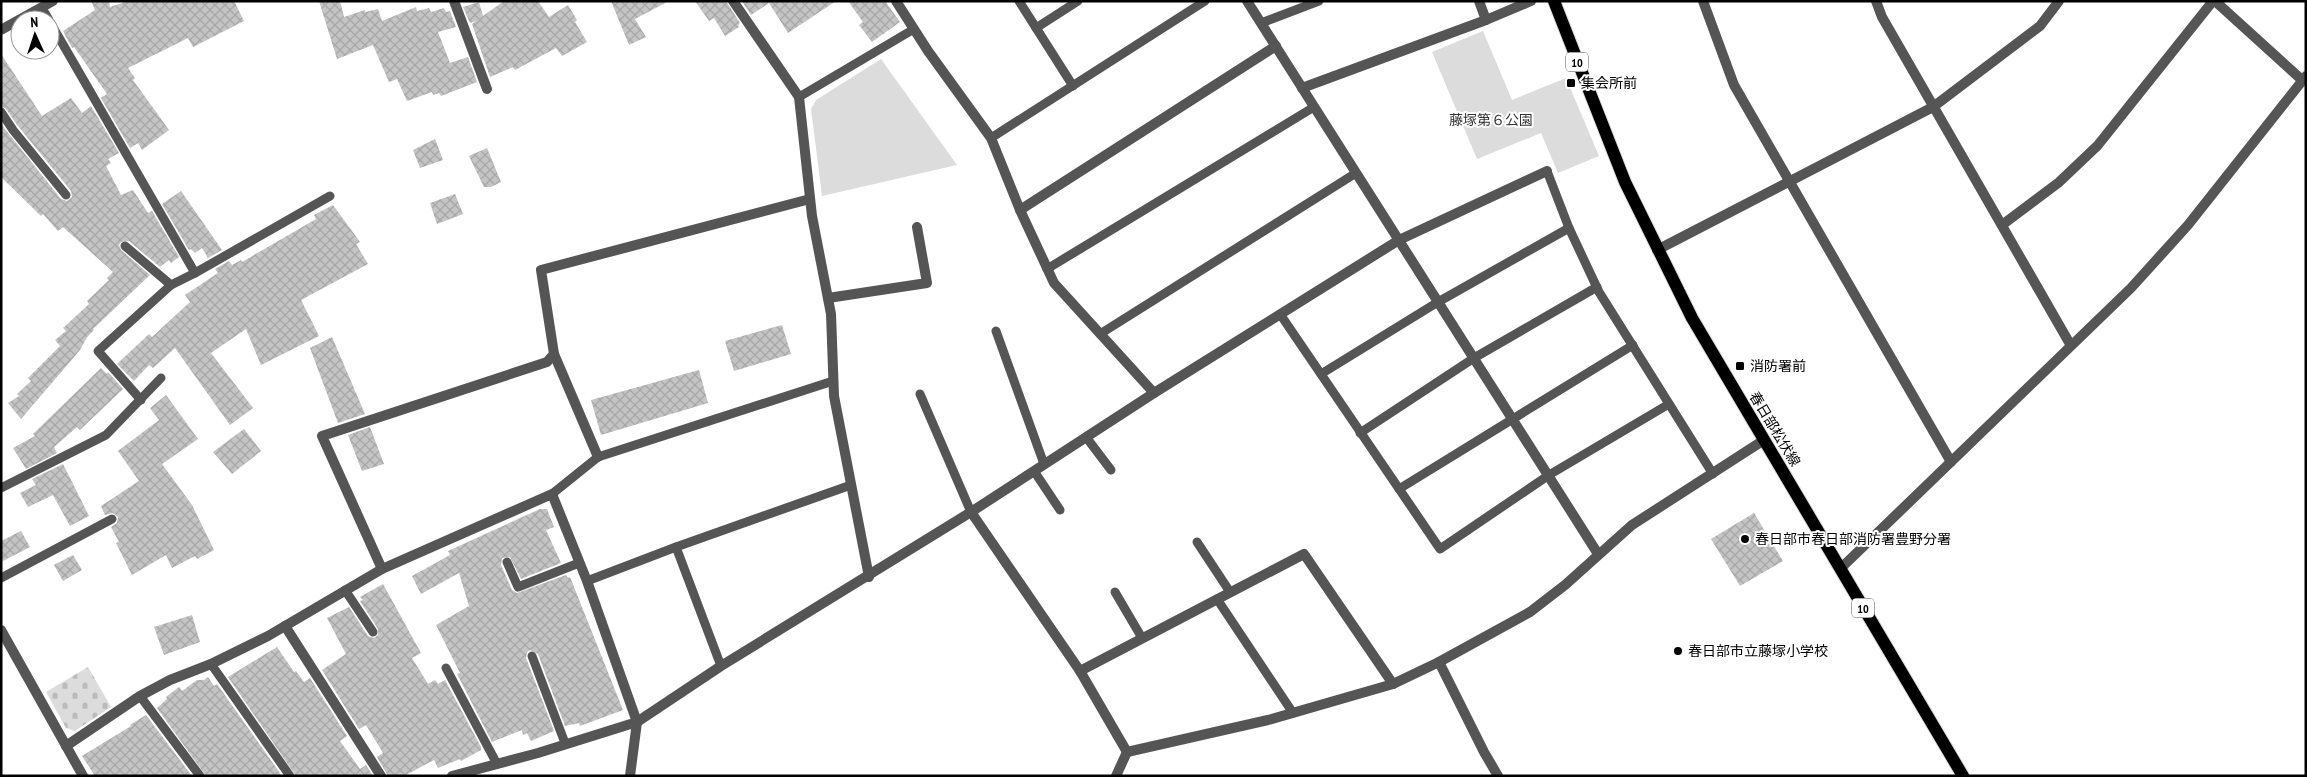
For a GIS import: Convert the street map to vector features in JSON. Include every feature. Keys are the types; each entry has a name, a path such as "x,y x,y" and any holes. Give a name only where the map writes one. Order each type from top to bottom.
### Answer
{"main road":[{"name":"春日部松伏線","path":"1554,1 1625,182 1692,318 1963,776"}],"street":[{"path":"1,30 53,1"},
{"path":"454,1 487,89"},
{"path":"733,1 799,97 810,200 831,314 834,396 869,577"},
{"path":"896,1 991,138 1020,210 1054,283 1154,393"},
{"path":"1247,1 1598,554"},
{"path":"1479,1 1486,20"},
{"path":"1302,88 1486,20 1531,1"},
{"path":"1703,1 1734,85 1791,181 1951,462"},
{"path":"1876,1 1882,17 2070,344"},
{"path":"1657,250 1933,107 2040,26 2059,1"},
{"path":"1840,569 2070,344 2131,288 2188,226 2304,78 2214,1 2098,145 2058,182 2002,225"},
{"path":"1020,210 1276,46"},
{"path":"452,776 637,722 721,666 869,577 1154,393 1399,240 1547,170"},
{"path":"598,457 554,354 541,270 810,200"},
{"path":"828,298 926,282 917,227"},
{"path":"382,568 322,436 547,362 554,354"},
{"path":"1127,752 1293,713 1392,684 1439,662 1530,612 1565,585 1632,525 1714,474 1764,440"},
{"path":"66,746 140,696 170,680 211,664 285,626 382,568 552,494 587,581 637,722 630,776"},
{"path":"971,512 1080,671 1127,752"},
{"path":"1080,671 1304,554 1392,684"},
{"path":"285,626 381,776"},
{"path":"1,630 83,776"},
{"path":"1439,662 1498,776"},
{"path":"1116,776 1127,752"}],"lane":[{"path":"1019,1 1072,86"},
{"path":"1036,28 1078,1"},
{"path":"991,138 1205,1"},
{"path":"1261,23 1319,1"},
{"path":"799,97 914,29"},
{"path":"60,40 195,273"},
{"path":"1048,269 1314,108"},
{"path":"1,112 13,130 66,196"},
{"path":"1547,170 1569,228 1596,286 1714,474"},
{"path":"1100,334 1356,173"},
{"path":"140,400 98,352 171,285 330,196"},
{"path":"1321,374 1438,302 1569,228"},
{"path":"125,246 171,285"},
{"path":"1360,433 1474,358 1596,286"},
{"path":"1280,314 1440,549 1549,475 1669,404"},
{"path":"996,331 1044,464"},
{"path":"1399,489 1633,345"},
{"path":"1,488 106,435 162,378"},
{"path":"552,494 598,457 834,381"},
{"path":"920,394 971,512"},
{"path":"1086,437 1111,470"},
{"path":"1034,471 1060,510"},
{"path":"587,581 851,484"},
{"path":"1,578 112,519"},
{"path":"1197,542 1230,592"},
{"path":"676,547 721,666"},
{"path":"507,562 518,587 579,563"},
{"path":"345,590 373,632"},
{"path":"1114,592 1142,638"},
{"path":"1216,599 1293,713"},
{"path":"532,656 565,744"},
{"path":"211,664 290,776"},
{"path":"446,668 497,764"},
{"path":"140,696 200,776"}],"green space":[{"name":"藤塚第６公園","path":"1483,31 1512,100 1566,78 1599,156 1558,173 1541,133 1477,159 1432,52"},
{"path":"881,59 957,165 822,196 811,109 816,100"},
{"path":"88,667 111,707 75,731 66,728 46,692"}],"building":[{"path":"91,1 109,1 110,7 128,1 234,1 244,21 193,47 188,38 128,68 135,78 133,80 169,130 142,150 138,143 130,148 101,98 107,94 74,47 72,48 63,31 95,10"},
{"path":"319,1 340,1 344,17 365,10 365,12 378,9 382,21 416,7 417,11 429,8 431,12 444,8 446,12 450,11 456,27 438,32 450,63 468,57 477,82 441,96 439,93 433,95 432,92 407,101 397,79 389,82 373,45 337,59"},
{"path":"504,1 538,1 549,17 568,5 577,20 575,22 587,42 562,56 556,48 515,70 513,67 490,77 472,24 476,21 470,23 463,7 479,2 483,16"},
{"path":"611,1 669,1 635,19 646,37 629,45"},
{"path":"695,1 726,1 740,23 739,27 725,36 714,18 709,21"},
{"path":"742,1 836,1 788,33 769,3 751,15"},
{"path":"848,1 885,1 900,22 872,42 859,25 863,22"},
{"path":"1,54 42,116 71,98 82,113 91,106 119,153 108,159 111,163 106,166 121,195 133,190 148,213 152,211 179,257 171,263 169,260 160,267 129,241 121,242 119,245 121,250 150,275 93,329 80,350 21,419 8,403 19,396 17,394 31,381 28,378 60,346 55,340 66,331 63,328 89,304 87,301 109,280 107,278 113,272 63,227 58,231 43,214 41,216 1,177 1,124 61,199 67,201 72,197 71,191 6,109 1,106"},
{"path":"435,139 443,160 420,168 413,150"},
{"path":"487,148 501,182 491,187 484,187 469,156"},
{"path":"181,191 222,250 208,258 202,248 195,253 191,249 189,250 162,204"},
{"path":"455,194 463,214 437,224 430,203"},
{"path":"333,205 360,242 356,244 368,264 301,300 319,336 261,365 246,329 211,353 253,408 230,425 175,348 153,368 149,365 134,381 117,364 149,334 152,337 190,302 185,295 218,273 215,269 229,261 232,265 241,260 242,262 316,219 314,215"},
{"path":"782,325 791,354 734,371 725,341"},
{"path":"332,337 365,414 338,423 310,348"},
{"path":"101,368 107,374 108,372 123,389 80,430 77,427 54,447 57,453 26,469 13,448 35,436 33,434"},
{"path":"699,370 708,403 601,435 591,400"},
{"path":"166,395 198,439 162,464 192,505 214,550 197,559 195,556 172,568 166,555 132,575 116,543 119,542 111,527 117,523 118,517 113,513 105,515 101,506 139,481 118,451 159,420 150,408"},
{"path":"370,427 384,464 362,471 348,435"},
{"path":"244,429 261,451 232,474 213,452"},
{"path":"63,464 89,516 70,526 53,495 28,507 20,493 36,485 32,479"},
{"path":"540,509 547,509 554,527 546,530 561,563 521,579 510,557 502,558 501,565 512,590 517,593 566,575 568,578 570,577 623,710 580,726 579,723 565,726 538,654 530,650 527,652 526,658 554,731 531,741 527,733 523,735 522,730 492,742 457,674 460,673 436,625 469,606 459,573 421,594 412,576 450,555 448,551"},
{"path":"1754,513 1783,561 1740,586 1711,539"},
{"path":"21,531 30,547 1,562 1,541"},
{"path":"73,555 82,570 63,581 54,565"},
{"path":"383,584 421,653 412,658 428,684 435,680 438,684 445,680 481,747 481,750 461,761 460,759 438,768 434,760 404,776 388,776 377,757 383,753 366,725 359,729 322,670 346,654 327,618 349,607 368,636 374,638 378,635 378,629 360,601 363,600 360,597"},
{"path":"192,615 200,642 164,655 154,627"},
{"path":"277,647 294,672 296,671 304,682 310,678 347,736 340,741 360,769 366,765 373,776 296,776 228,677"},
{"path":"208,677 214,686 217,684 282,776 206,776 157,708 167,699 166,697 179,687 182,691 197,680 204,680"},
{"path":"146,715 192,776 95,776 82,756"}],"place":[{"name":"集会所前","path":"1571,83"},
{"name":"消防署前","path":"1740,366"},
{"name":"春日部市春日部消防署豊野分署","path":"1745,539"},
{"name":"春日部市立藤塚小学校","path":"1678,651"}]}
